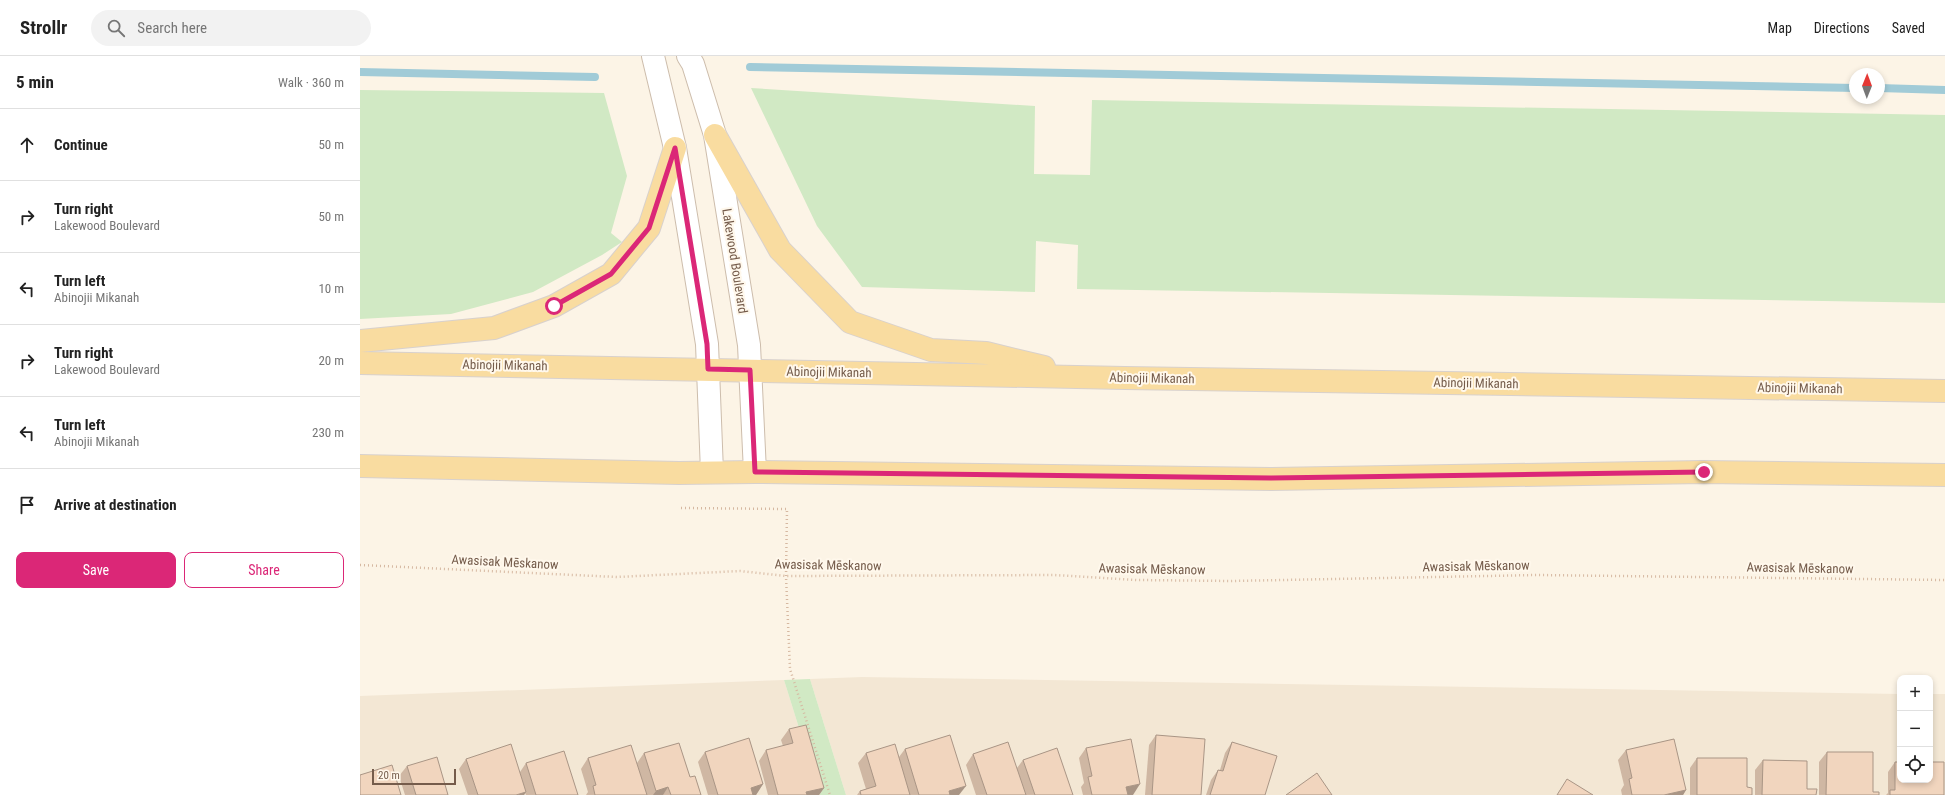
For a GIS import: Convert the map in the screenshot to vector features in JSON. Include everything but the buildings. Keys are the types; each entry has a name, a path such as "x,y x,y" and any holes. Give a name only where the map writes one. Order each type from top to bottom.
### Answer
{"main road":[{"path":"715,135 780,250 850,322 931,350 986,353 1088,377"},
{"path":"360,341 494,328 554,306 611,274 649,228 675,148"},
{"name":"Abinojii Mikanah","path":"360,363 1945,391"},
{"path":"360,466 663,473 755,472 1271,478 1704,472 1945,475"}],"street":[{"path":"654,56 675,148 707,344 712,472"},
{"name":"Lakewood Boulevard","path":"688,56 693,64 715,135 749,345 755,472"}],"path":[{"path":"681,508 787,509 786,576 790,669 830,795"},
{"name":"Awasisak Mēskanow","path":"360,565 617,577 740,571 786,576 1054,575 1137,580 1232,581 1537,575 1945,580"}],"shaded area":[{"path":"862,677 1897,694 1897,783 1933,783 1933,694 1945,694 1945,795 846,795 810,679"},
{"path":"784,680 820,795 360,795 360,696"}],"green space":[{"path":"751,88 1035,106 1034,174 1090,175 1092,100 1945,115 1945,303 1077,289 1078,245 1036,241 1035,292 862,287 817,226"},
{"path":"360,90 604,93 627,176 611,233 622,242 602,255 533,292 451,314 360,319"},
{"path":"810,679 846,795 820,795 784,680"}],"waterway":[{"path":"750,67 1849,88"},
{"path":"360,72 595,77"},
{"path":"1885,88 1945,90"}],"route":[{"path":"554,306 611,274 649,228 675,148 707,344 708,369 750,370 755,472 1271,478 1704,472"}]}
